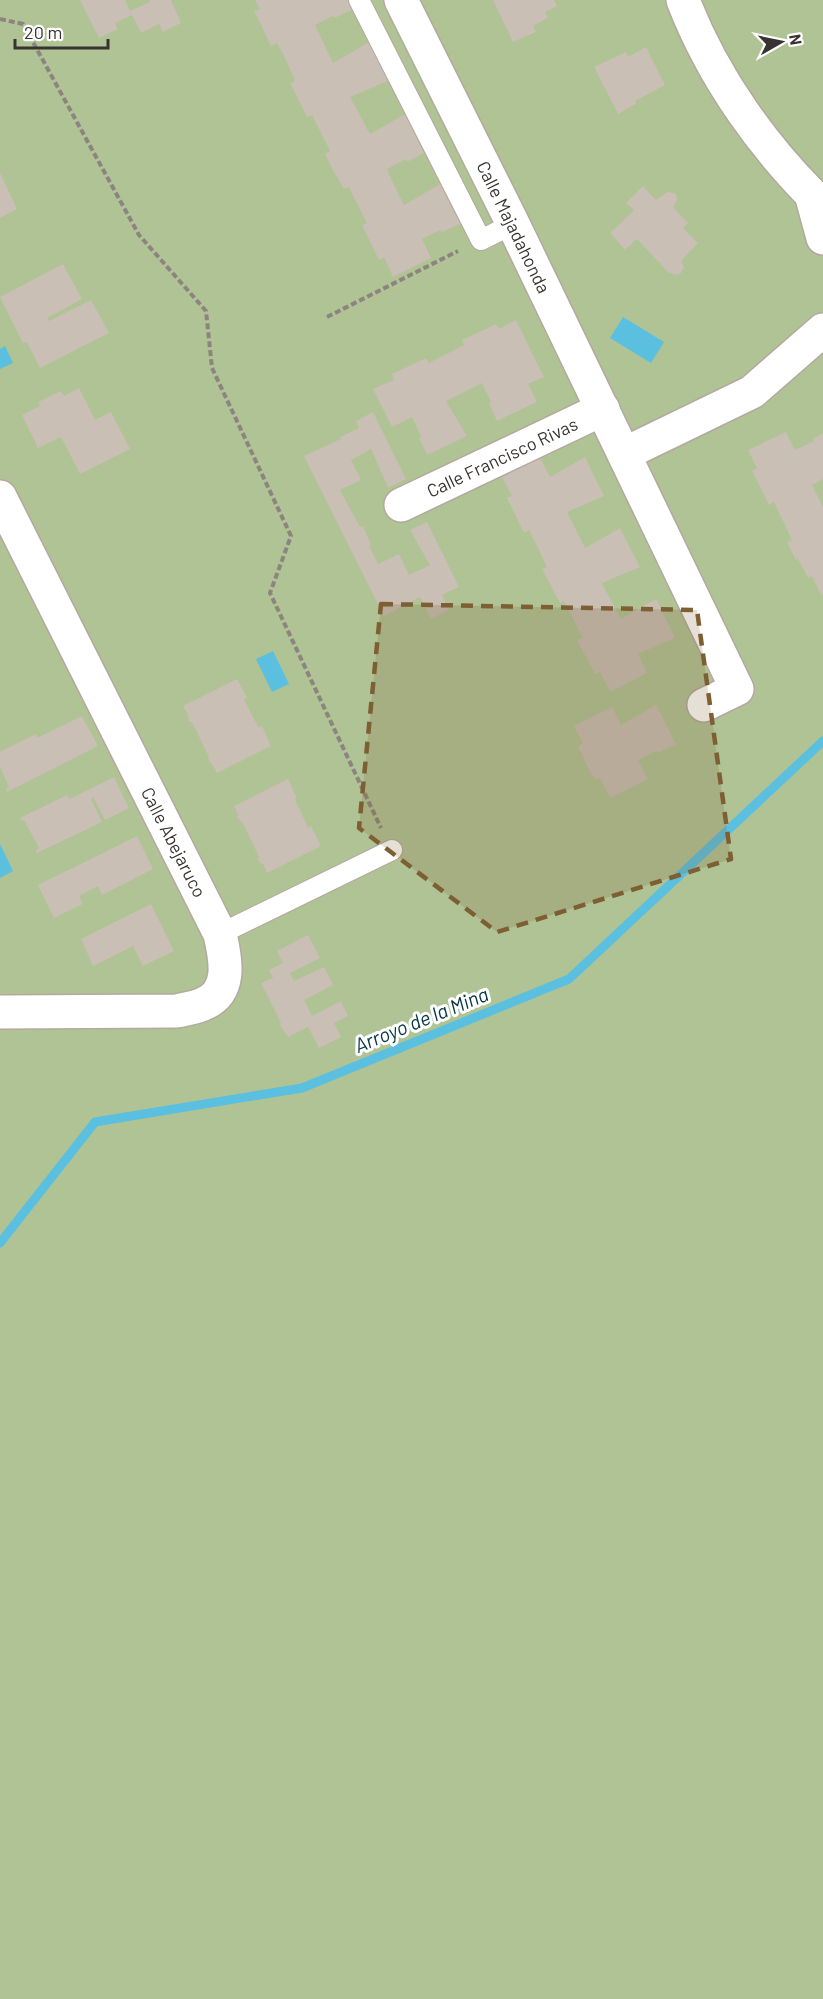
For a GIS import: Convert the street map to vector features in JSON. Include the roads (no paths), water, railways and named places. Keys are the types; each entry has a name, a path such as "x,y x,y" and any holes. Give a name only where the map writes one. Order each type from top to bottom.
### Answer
{"street":[{"name":"Calle Majadahonda","path":"401,0 513,224 737,689 704,705"},
{"path":"683,0 694,28 746,118 817,200 823,237"},
{"path":"624,454 752,392 821,337"},
{"name":"Calle Francisco Rivas","path":"401,505 603,409"},
{"name":"Calle Abejaruco","path":"0,497 220,934 226,964 221,989 203,1004 177,1011 0,1012"}],"lane":[{"path":"359,0 481,240 513,224"},
{"path":"220,934 392,850"}],"water":[{"path":"623,317 664,342 651,363 610,338"},
{"path":"5,346 13,363 0,369 0,349"},
{"path":"273,651 289,684 272,692 256,659"},
{"path":"0,844 13,871 0,878"}],"waterway":[{"name":"Arroyo de la Mina","path":"0,1243 95,1122 302,1088 569,979 823,741"}]}
